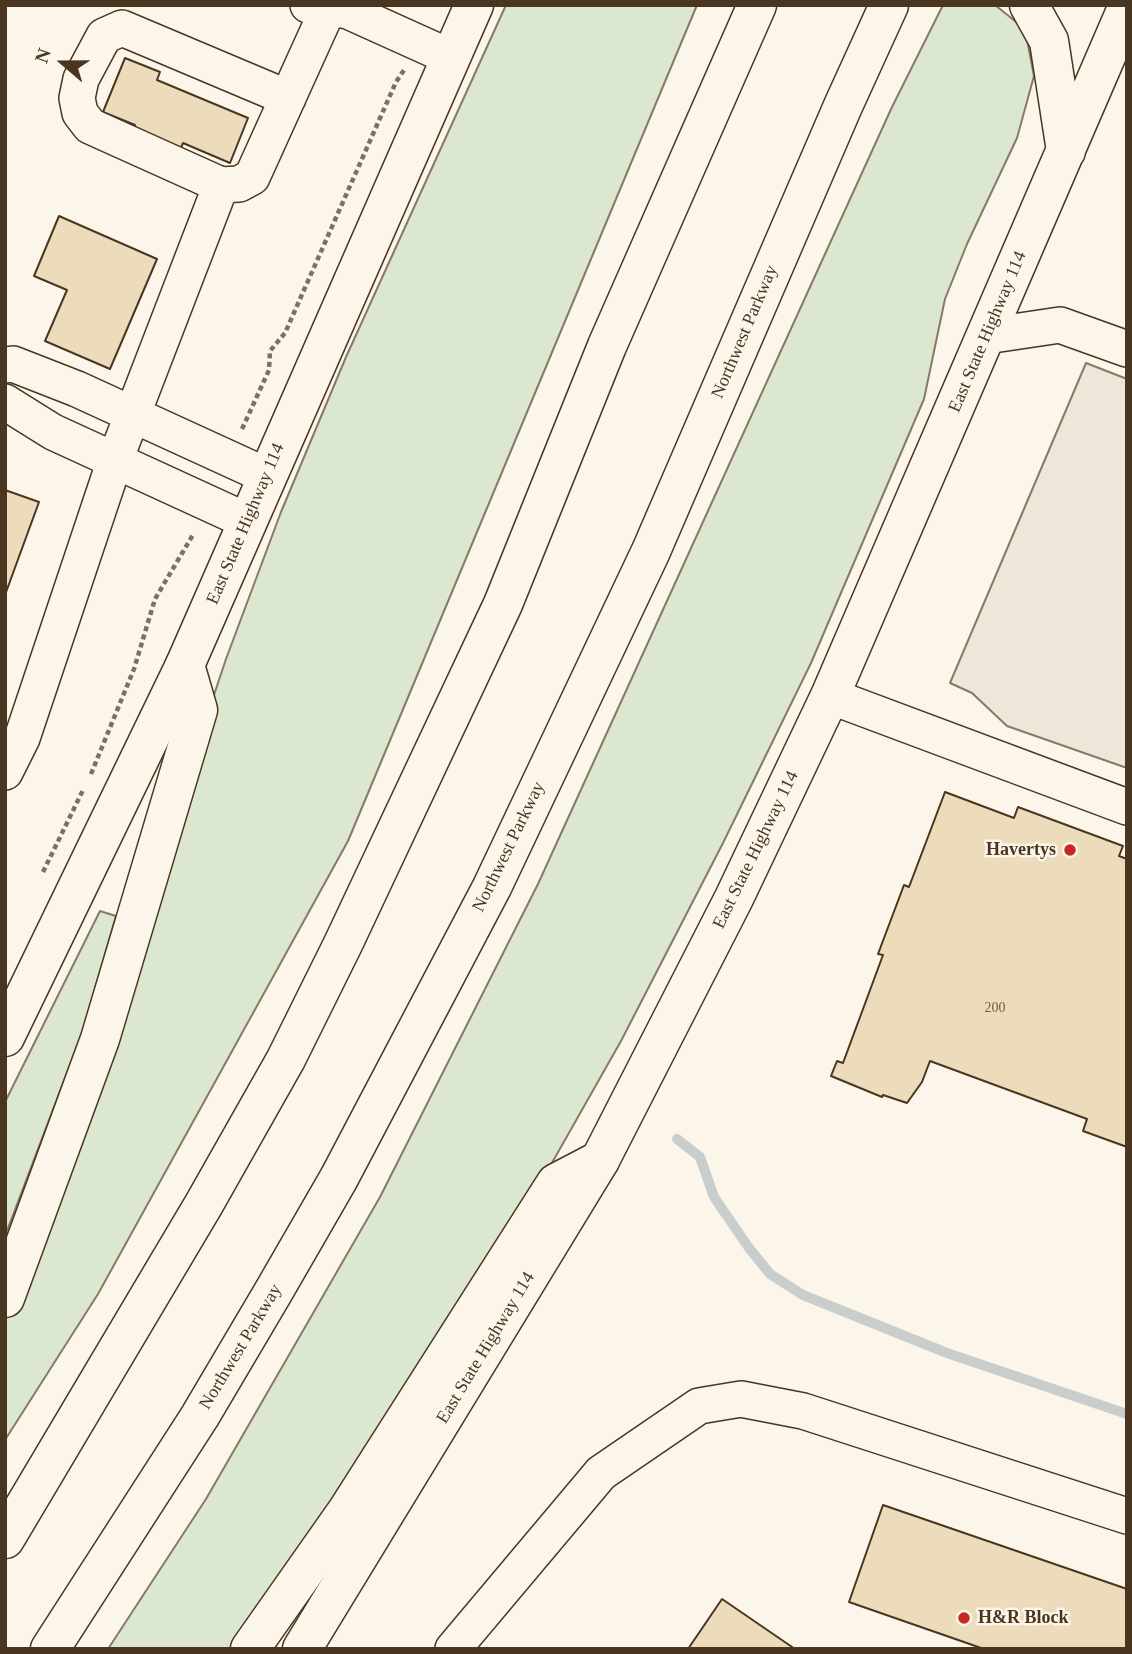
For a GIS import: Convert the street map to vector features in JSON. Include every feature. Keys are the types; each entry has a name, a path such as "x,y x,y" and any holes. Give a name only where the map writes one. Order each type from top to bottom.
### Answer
{"main road":[{"name":"East State Highway 114","path":"5,1037 185,665 474,5"},
{"path":"5,1539 204,1204 286,1059 343,944 503,604 607,346 757,5"},
{"name":"Northwest Parkway","path":"50,1649 200,1416 275,1289 339,1178 492,887 651,551 843,106 890,5"},
{"path":"1029,5 1049,41 1066,151"},
{"name":"East State Highway 114","path":"302,1649 600,1160 734,898 830,696 1127,8"},
{"path":"5,1298 100,1039 198,710 185,665"},
{"path":"250,1649 347,1511 555,1183 600,1160"}],"lane":[{"path":"288,98 122,28 104,36 81,79 77,98 80,113 90,126 221,186 239,184 252,177 288,98 321,6 348,11 450,57"},
{"path":"5,772 22,738 115,460 221,186"},
{"path":"986,336 1060,325 1127,349"},
{"path":"5,365 13,364 64,384 267,476"},
{"path":"5,402 53,432 247,521"},
{"path":"830,696 1127,807"},
{"path":"453,1649 601,1473 699,1406 741,1399 803,1411 1127,1516"}],"green space":[{"path":"506,5 697,5 348,841 98,1294 5,1440 5,1320 226,659 281,512 346,357"},
{"path":"943,5 995,5 1025,29 1034,76 1017,138 967,244 945,299 924,399 811,663 723,843 621,1041 527,1207 237,1649 108,1649 206,1499 380,1197 538,884 892,107"},
{"path":"100,911 116,916 82,1033 5,1236 5,1102"}],"shaded area":[{"path":"1086,363 1127,379 1127,768 1007,726 972,693 950,683"}],"building":[{"path":"125,58 160,72 157,80 248,118 230,163 183,143 177,157 130,138 135,125 103,112"},
{"path":"59,216 157,259 110,369 45,341 67,290 34,276"},
{"path":"5,490 39,502 5,595"},
{"path":"945,792 1014,818 1018,807 1123,846 1119,856 1127,859 1127,1147 1083,1131 1087,1119 930,1061 922,1082 907,1103 883,1095 882,1097 831,1076 837,1061 843,1063 883,955 878,954 904,885 909,887"},
{"path":"883,1505 1127,1589 1127,1649 984,1649 849,1602"},
{"path":"722,1599 795,1649 688,1649"}],"waterway":[{"path":"677,1139 700,1157 714,1197 749,1248 770,1274 803,1295 947,1353 1127,1414"}],"place":[{"name":"Havertys","path":"1070,850"},
{"name":"H&R Block","path":"964,1618"}]}
